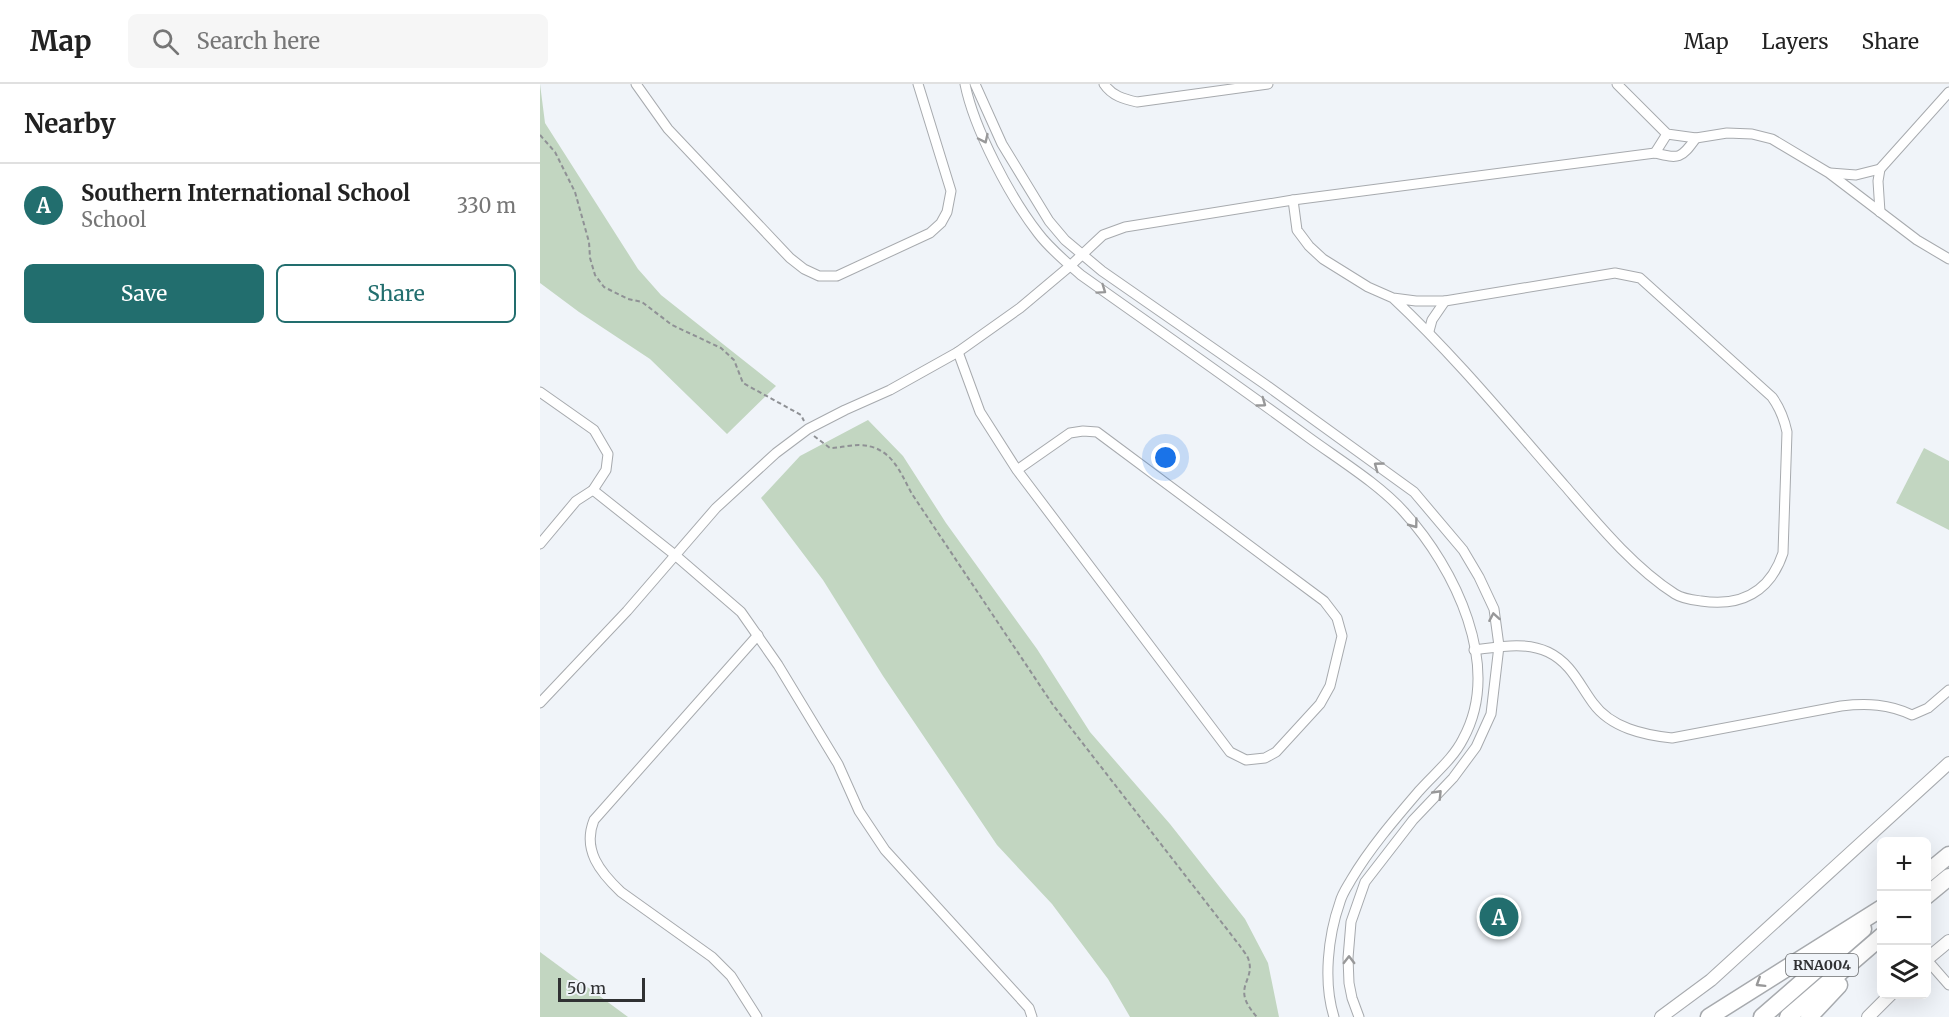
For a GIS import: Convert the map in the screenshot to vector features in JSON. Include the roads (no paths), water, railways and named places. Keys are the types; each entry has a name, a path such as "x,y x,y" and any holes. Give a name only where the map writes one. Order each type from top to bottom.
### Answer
{"highway":[{"path":"1931,870 1949,855"},
{"path":"1931,892 1949,877"},
{"path":"1709,1017 1877,911"},
{"name":"RNA004","path":"1762,1017 1877,916"},
{"name":"RNA004","path":"1788,1017 1877,941"},
{"path":"1809,1017 1877,942"}],"street":[{"path":"636,84 668,129 790,258 804,269 819,276 837,276 930,233 941,223 947,212 951,191 918,84"},
{"path":"965,84 983,138 1022,209 1038,233 1070,266 1370,482 1404,511 1431,546 1458,593 1471,629 1478,672 1475,712 1463,740 1445,765 1422,788 1362,862 1340,900 1329,951 1328,996 1334,1017"},
{"path":"975,84 1002,144 1049,221 1065,240 1081,255 1414,492 1463,550 1494,609 1498,646 1491,714 1476,747 1453,778 1413,820 1365,882 1351,922 1348,958 1352,998 1359,1017"},
{"path":"1104,84 1120,98 1137,102 1268,84"},
{"path":"1617,84 1667,134 1696,138 1727,133 1752,134 1772,139 1830,173 1917,240 1949,259"},
{"path":"1880,212 1878,181 1880,169 1949,92"},
{"path":"1655,153 1667,134"},
{"path":"540,703 627,611 716,508 776,453 808,429 890,390 958,352 1020,308 1104,234 1125,227 1293,200 1655,153 1673,158 1679,157 1696,138"},
{"path":"1830,173 1856,175 1880,169"},
{"path":"1293,200 1297,230 1309,246 1323,259 1368,287 1393,298 1445,301 1615,273 1640,278 1772,397 1779,406 1787,432 1783,553 1778,568 1769,580 1752,594 1736,601 1721,604 1677,596 1606,534 1429,331 1393,298"},
{"path":"1429,331 1432,320 1445,301"},
{"path":"958,352 980,412 1017,470 1230,752 1246,760 1265,758 1276,752 1320,704 1330,686 1342,636 1336,618 1324,601 1096,432 1083,430 1070,433 1017,470"},
{"path":"540,392 594,430 602,440 608,454 606,470 593,490 576,501 540,544"},
{"path":"593,490 675,555 741,612 758,635 838,764 870,831 1029,1008 1032,1017"},
{"path":"757,1017 731,976 712,957 621,892 608,879 593,858 589,842 594,820 758,635"},
{"path":"1474,650 1498,646 1526,646 1548,652 1569,666 1595,706 1619,724 1644,735 1672,738 1869,703 1897,708 1912,715 1928,708 1949,690"},
{"path":"1661,1017 1712,980 1949,763"},
{"path":"1931,957 1949,941"},
{"path":"1931,965 1949,985"},
{"path":"1868,1017 1886,999"}],"place":[{"name":"Southern International School","path":"1499,917"}]}
